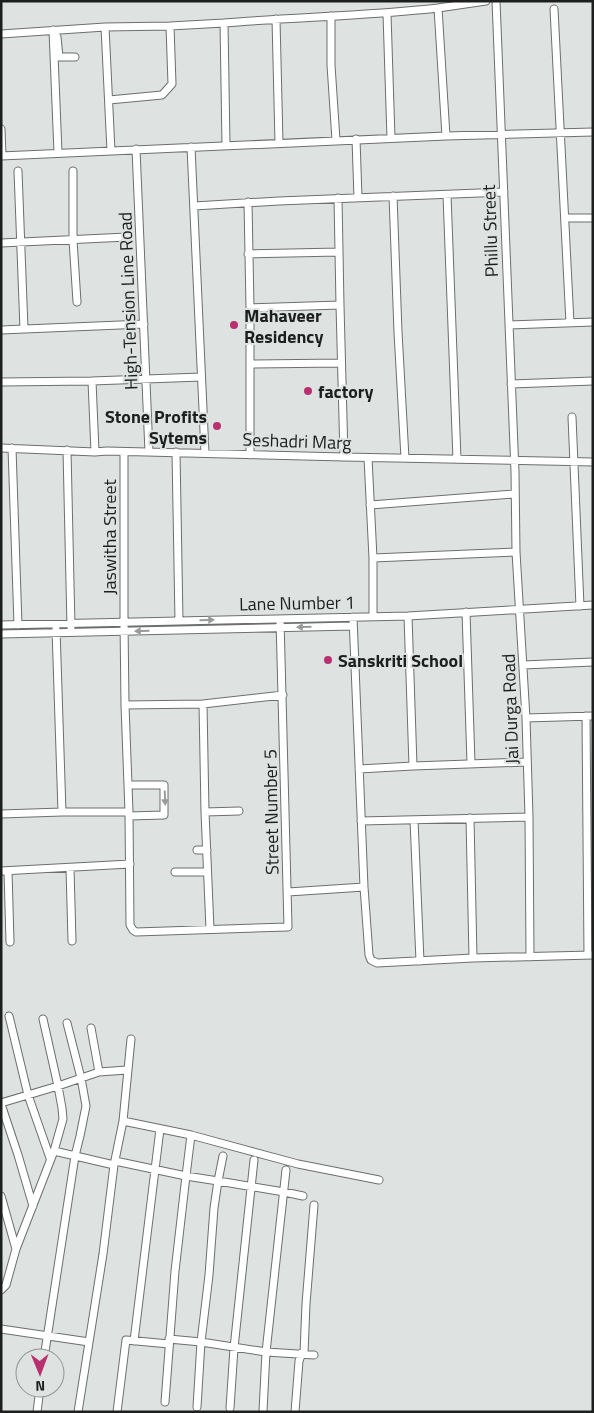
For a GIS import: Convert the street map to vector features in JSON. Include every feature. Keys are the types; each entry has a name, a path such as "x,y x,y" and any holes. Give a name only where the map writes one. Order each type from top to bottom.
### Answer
{"street":[{"path":"1,34 105,27 170,26 387,14 486,1"},
{"name":"Phillu Street","path":"496,1 514,460"},
{"path":"438,8 446,136"},
{"path":"554,9 570,323"},
{"path":"387,14 390,138"},
{"path":"330,16 336,140"},
{"path":"276,19 279,143"},
{"path":"224,23 226,145"},
{"path":"109,100 162,94 172,84 170,26"},
{"path":"105,27 111,150"},
{"path":"53,30 56,57 58,153"},
{"path":"56,57 58,34 74,33"},
{"path":"56,57 75,57"},
{"path":"1,129 2,156 336,140 593,132"},
{"path":"356,140 358,198"},
{"path":"191,147 205,453"},
{"name":"High-Tension Line Road","path":"136,149 149,452"},
{"path":"18,171 24,329"},
{"path":"73,171 73,240 77,302"},
{"path":"194,206 248,202 504,192"},
{"path":"447,194 457,459"},
{"path":"393,196 405,458"},
{"path":"338,198 344,458"},
{"path":"248,202 250,455"},
{"path":"565,218 593,218"},
{"path":"1,243 127,237"},
{"path":"248,254 338,252"},
{"path":"250,308 340,304"},
{"path":"509,325 593,322"},
{"path":"1,330 144,324"},
{"path":"250,364 341,363"},
{"path":"1,382 201,377"},
{"path":"512,384 593,380"},
{"path":"92,381 95,452"},
{"path":"572,417 580,606"},
{"name":"Seshadri Marg","path":"1,448 344,458 593,462"},
{"path":"12,448 18,625"},
{"path":"67,450 71,633"},
{"name":"Jaswitha Street","path":"124,452 124,631 130,925 133,930 140,933 210,928"},
{"path":"176,452 179,621"},
{"path":"368,458 373,558 373,616"},
{"name":"Jai Durga Road","path":"514,460 516,552 530,817 530,957"},
{"path":"370,505 514,494"},
{"path":"373,558 516,552"},
{"name":"Lane Number 1","path":"1,625 408,616 593,605"},
{"path":"466,612 471,763"},
{"path":"408,616 413,766"},
{"path":"353,617 364,887 369,955 371,960 376,963 590,955 589,716 526,718"},
{"name":"Street Number 5","path":"210,928 288,927 280,619"},
{"path":"56,624 62,812"},
{"path":"1,634 353,626"},
{"path":"523,665 593,662"},
{"path":"125,705 203,704 282,696"},
{"path":"203,704 210,928"},
{"path":"359,769 527,762"},
{"path":"1,814 62,812 164,815 164,785 128,785"},
{"path":"205,812 239,812"},
{"path":"361,821 530,817"},
{"path":"470,818 473,958"},
{"path":"414,820 420,961"},
{"path":"197,850 207,850"},
{"path":"10,942 5,871 130,864"},
{"path":"70,868 72,941"},
{"path":"175,872 208,872"},
{"path":"288,892 364,887"},
{"path":"9,1016 28,1094 51,1159"},
{"path":"1,1290 6,1284 16,1249 54,1151 62,1119 58,1086 43,1020"},
{"path":"45,1348 75,1156 86,1106 67,1023"},
{"path":"92,1028 99,1072"},
{"path":"78,1412 123,1121 131,1039"},
{"path":"33,1206 1,1104 99,1072 127,1070"},
{"path":"123,1121 191,1135 298,1164 379,1180"},
{"path":"134,1341 160,1129"},
{"path":"165,1402 169,1341 191,1135"},
{"path":"54,1151 303,1196"},
{"path":"197,1407 200,1342 209,1275 214,1208 223,1156"},
{"path":"230,1408 234,1348 254,1160"},
{"path":"263,1412 266,1352 286,1170"},
{"path":"1,1196 16,1249"},
{"path":"295,1412 299,1361 303,1353 314,1205"},
{"path":"1,1330 90,1342"},
{"path":"117,1412 126,1340 200,1342 266,1352 314,1354"},
{"path":"37,1412 39,1398"}],"place":[{"name":"Mahaveer Residency","path":"234,325"},
{"name":"factory","path":"308,391"},
{"name":"Stone Profits Sytems","path":"217,426"},
{"name":"Sanskriti School","path":"328,660"}]}
